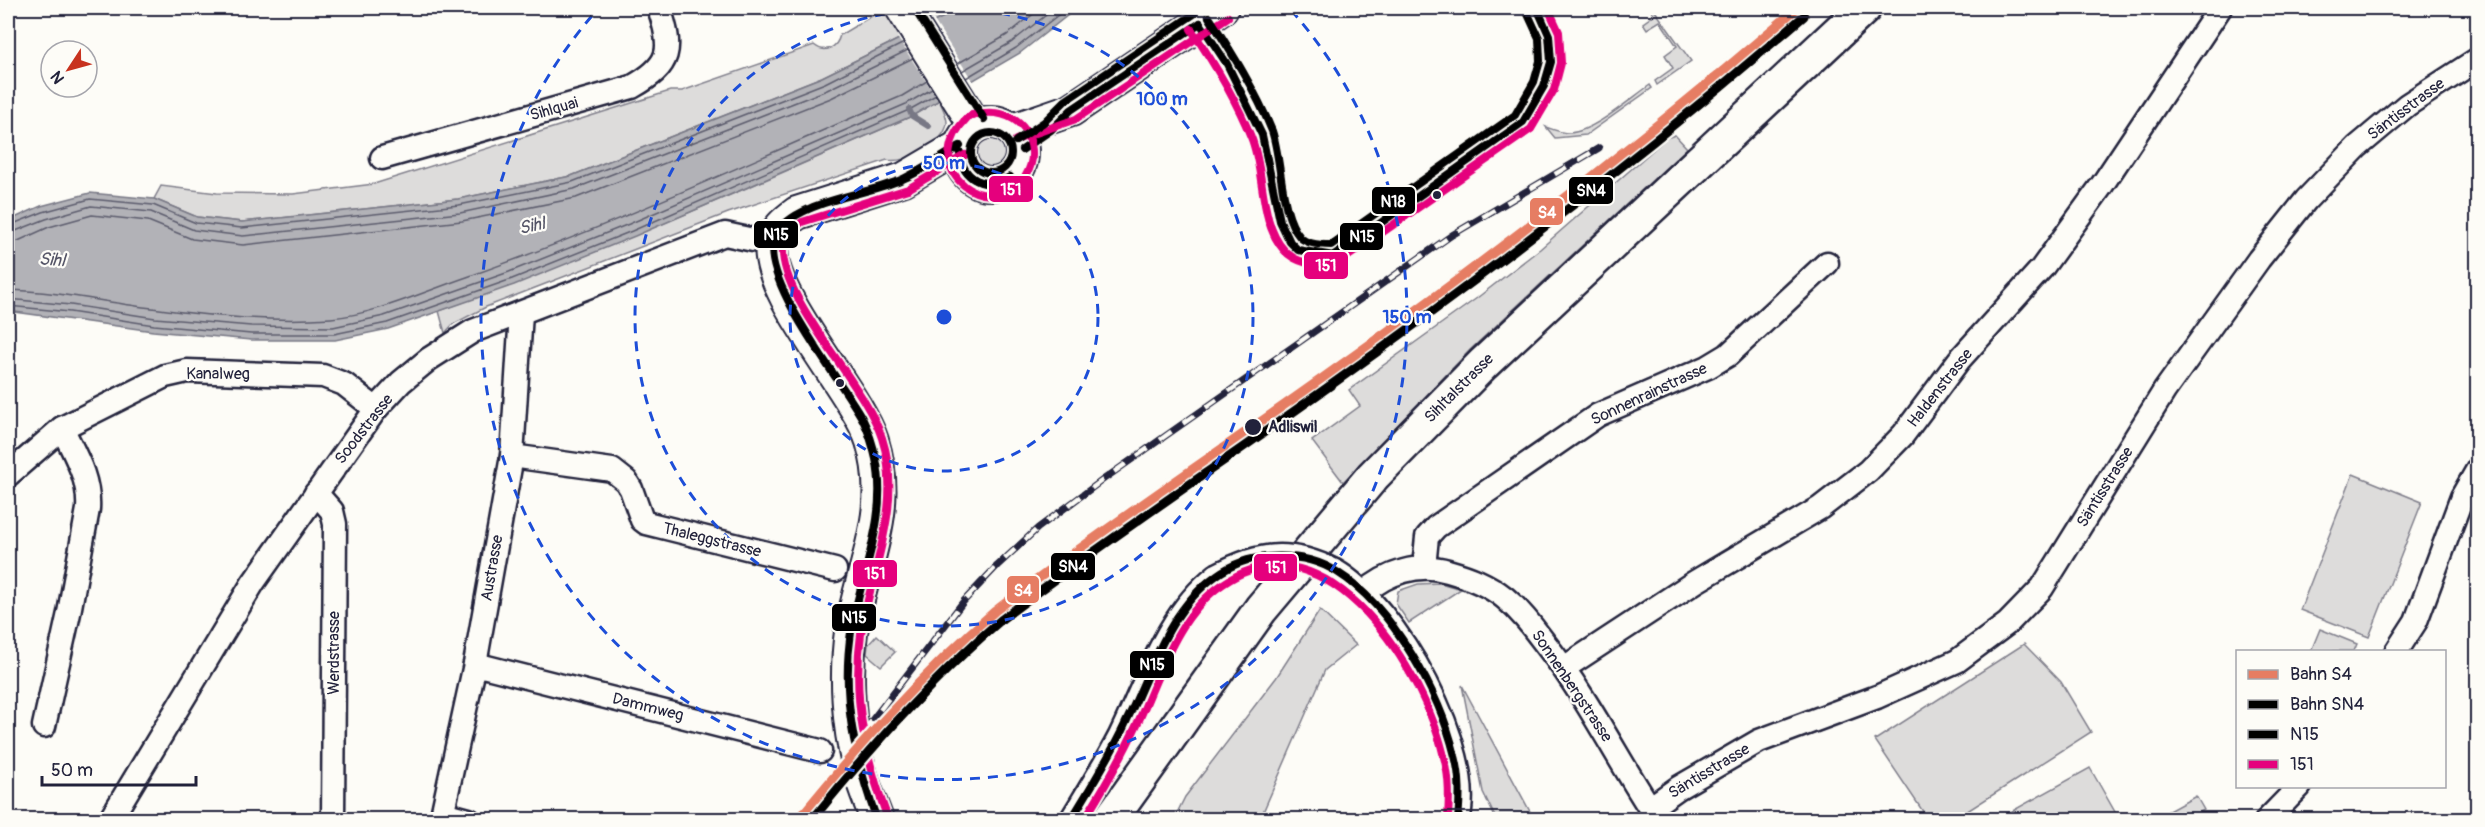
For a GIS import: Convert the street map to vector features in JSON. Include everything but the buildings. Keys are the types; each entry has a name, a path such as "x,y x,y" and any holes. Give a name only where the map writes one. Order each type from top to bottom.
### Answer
{"main road":[{"name":"Sihltalstrasse","path":"1110,819 1261,609 1373,476 1483,363 1864,8"}],"street":[{"name":"Sihlquai","path":"382,158 633,87 651,77 660,68 665,58 666,34 659,8"},
{"path":"877,819 859,770 848,682 854,614 878,525 881,487 877,461 871,438 788,301 774,269 772,243 784,223 797,213 904,179 967,138 992,121 1003,124 1017,140 1018,168 996,184 981,183 967,138 902,8"},
{"path":"1523,122 1544,86 1551,62 1549,35 1537,8"},
{"name":"Haldenstrasse","path":"1564,668 1695,582 1820,508 1868,471 1903,435 1959,360 2042,268 2102,185 2220,8"},
{"path":"1017,140 1051,130 1071,110 1211,15 1227,64 1262,135 1284,232 1298,250 1334,256"},
{"name":"Säntisstrasse","path":"1654,814 1678,788 1759,741 1877,697 1957,661 2008,623 2042,588 2165,390 2259,259 2306,200 2357,147 2399,112 2478,59"},
{"name":"Soodstrasse","path":"112,819 247,593 376,409 401,382 472,331 725,234 772,243"},
{"name":"Sonnenrainstrasse","path":"1424,567 1427,537 1436,527 1598,415 1708,367 1728,355 1827,263"},
{"name":"Austrasse","path":"442,816 475,664 512,456 521,313"},
{"name":"Kanalweg","path":"8,474 62,428 165,376 188,371 323,376 344,384 376,409"},
{"path":"44,726 69,613 89,493 85,476 62,428"},
{"name":"Thaleggstrasse","path":"512,456 612,470 632,489 642,520 646,524 835,570"},
{"path":"2397,650 2416,621 2470,500 2478,469"},
{"name":"Werdstrasse","path":"316,493 332,511 335,524 333,819"},
{"path":"1071,819 1119,736 1170,629 1191,598 1217,575 1238,563 1275,556 1300,557 1335,571 1364,593 1417,665 1436,701 1457,757 1461,796 1458,819"},
{"name":"Sonnenbergstrasse","path":"1364,593 1374,584 1398,572 1424,567 1442,569 1476,579 1504,597 1525,617 1564,668 1654,814"},
{"name":"Dammweg","path":"475,664 820,751"},
{"path":"2267,819 2298,788"},
{"path":"442,816 469,819"}],"shaded area":[{"path":"885,8 958,8 822,77 571,176 458,199 242,222 197,217 154,199 161,186 217,193 293,194 374,184 670,91 682,91 814,45 822,49 830,48 840,35"},
{"path":"1650,8 1653,8 1691,61 1657,85 1655,81 1673,68 1665,55 1677,46 1660,21 1647,29 1643,23 1654,15"},
{"path":"1650,85 1652,88 1586,135 1555,138 1546,127 1569,133 1589,127"},
{"path":"939,100 947,120 945,131 932,145 914,156 887,160 728,213 486,307 453,324 445,333 439,311 677,218 912,116"},
{"path":"1675,135 1687,148 1470,350 1343,482 1312,441 1360,406 1349,390 1477,298 1540,249 1667,138"},
{"path":"991,139 1001,143 1005,153 1001,163 991,167 981,163 977,153 981,143"},
{"path":"2353,474 2422,502 2369,637 2300,610"},
{"path":"1440,583 1461,589 1409,623 1396,604 1398,591 1418,584"},
{"path":"1320,610 1356,645 1325,670 1260,819 1174,819 1185,797 1276,678"},
{"path":"2320,629 2357,644 2354,650 2311,650"},
{"path":"877,635 895,652 881,666 867,654 868,645"},
{"path":"2024,644 2061,682 2091,732 1955,819 1928,819 1875,740"},
{"path":"1462,685 1534,819 1496,819 1483,792"},
{"path":"2090,768 2119,819 1998,819"},
{"path":"2196,796 2204,810 2187,819 2154,819"}],"water":[{"name":"Sihl","path":"958,8 1077,8 1020,53 912,116 635,236 514,285 388,329 335,340 251,340 153,331 8,311 8,221 41,206 90,193 154,199 197,217 242,222 458,199 571,176 822,77"}],"pier":[{"path":"933,19 974,83 940,103 897,37"}],"waterway":[{"path":"909,109 912,116 928,126"}],"railway":[{"path":"863,732 963,602 1038,528 1104,479 1452,235 1599,148"}],"rail line":[{"name":"S4","path":"798,820 892,711 995,611 1076,551 1385,333 1505,244 1624,152 1797,8"},
{"name":"SN4","path":"812,820 902,715 1002,619 1083,559 1392,341 1512,252 1631,160 1804,16"}],"transit line":[{"name":"N18","path":"914,8 984,119"},
{"name":"N15","path":"1200,23 1227,64 1262,135 1280,221 1290,242 1298,250 1334,256 1523,122 1544,86 1551,62 1549,35 1537,8"},
{"name":"151","path":"1191,29 1224,82 1251,137 1259,165 1266,211 1276,239 1289,255 1300,261 1334,266 1531,129 1554,90 1561,63 1559,32 1548,8"},
{"name":"N18","path":"1209,17 1235,58 1266,116 1275,143 1285,201 1293,227 1306,241 1331,245 1515,115 1534,82 1540,61 1539,38 1527,12"},
{"name":"N18","path":"1016,141 1044,122 1065,101 1194,14"},
{"name":"151","path":"1016,140 1076,119 1228,17"},
{"name":"N15","path":"1022,150 1051,130 1071,110 1200,23"},
{"name":"151","path":"967,118 955,134 949,152 952,170 957,178 968,188 984,194 992,195 1014,188 1025,176 1031,161 1031,146 1025,131 1013,119 996,113 972,115"},
{"name":"N18","path":"991,133 1005,139 1011,153 1005,167 991,173 977,167 971,153 977,139 991,133"},
{"name":"N15","path":"877,820 856,751 848,680 851,632 872,546 879,503 876,459 863,420 789,302 777,276 772,254 775,236 784,224 798,214 815,206 905,178 960,146"},
{"name":"N15","path":"960,153 966,170 977,180 992,183 1010,177"},
{"name":"N15","path":"960,153 965,170 977,181 993,184 1010,177"},
{"name":"151","path":"887,816 872,772 862,726 858,681 861,634 888,512 888,463 882,438 873,416 794,291 785,268 783,243 792,230 802,222 908,189 965,155"},
{"name":"N15","path":"1071,820 1114,746 1163,642 1186,605 1200,589 1228,568 1254,559 1276,557 1294,557 1312,561 1337,572 1358,587 1395,629 1426,680 1448,732 1458,772 1460,796 1458,820"},
{"name":"151","path":"1084,820 1126,746 1182,628 1207,597 1223,584 1262,567 1299,569 1335,585 1367,613 1395,648 1435,726 1448,776 1448,819"}],"place":[{"name":"Adliswil","path":"1253,427"}]}
